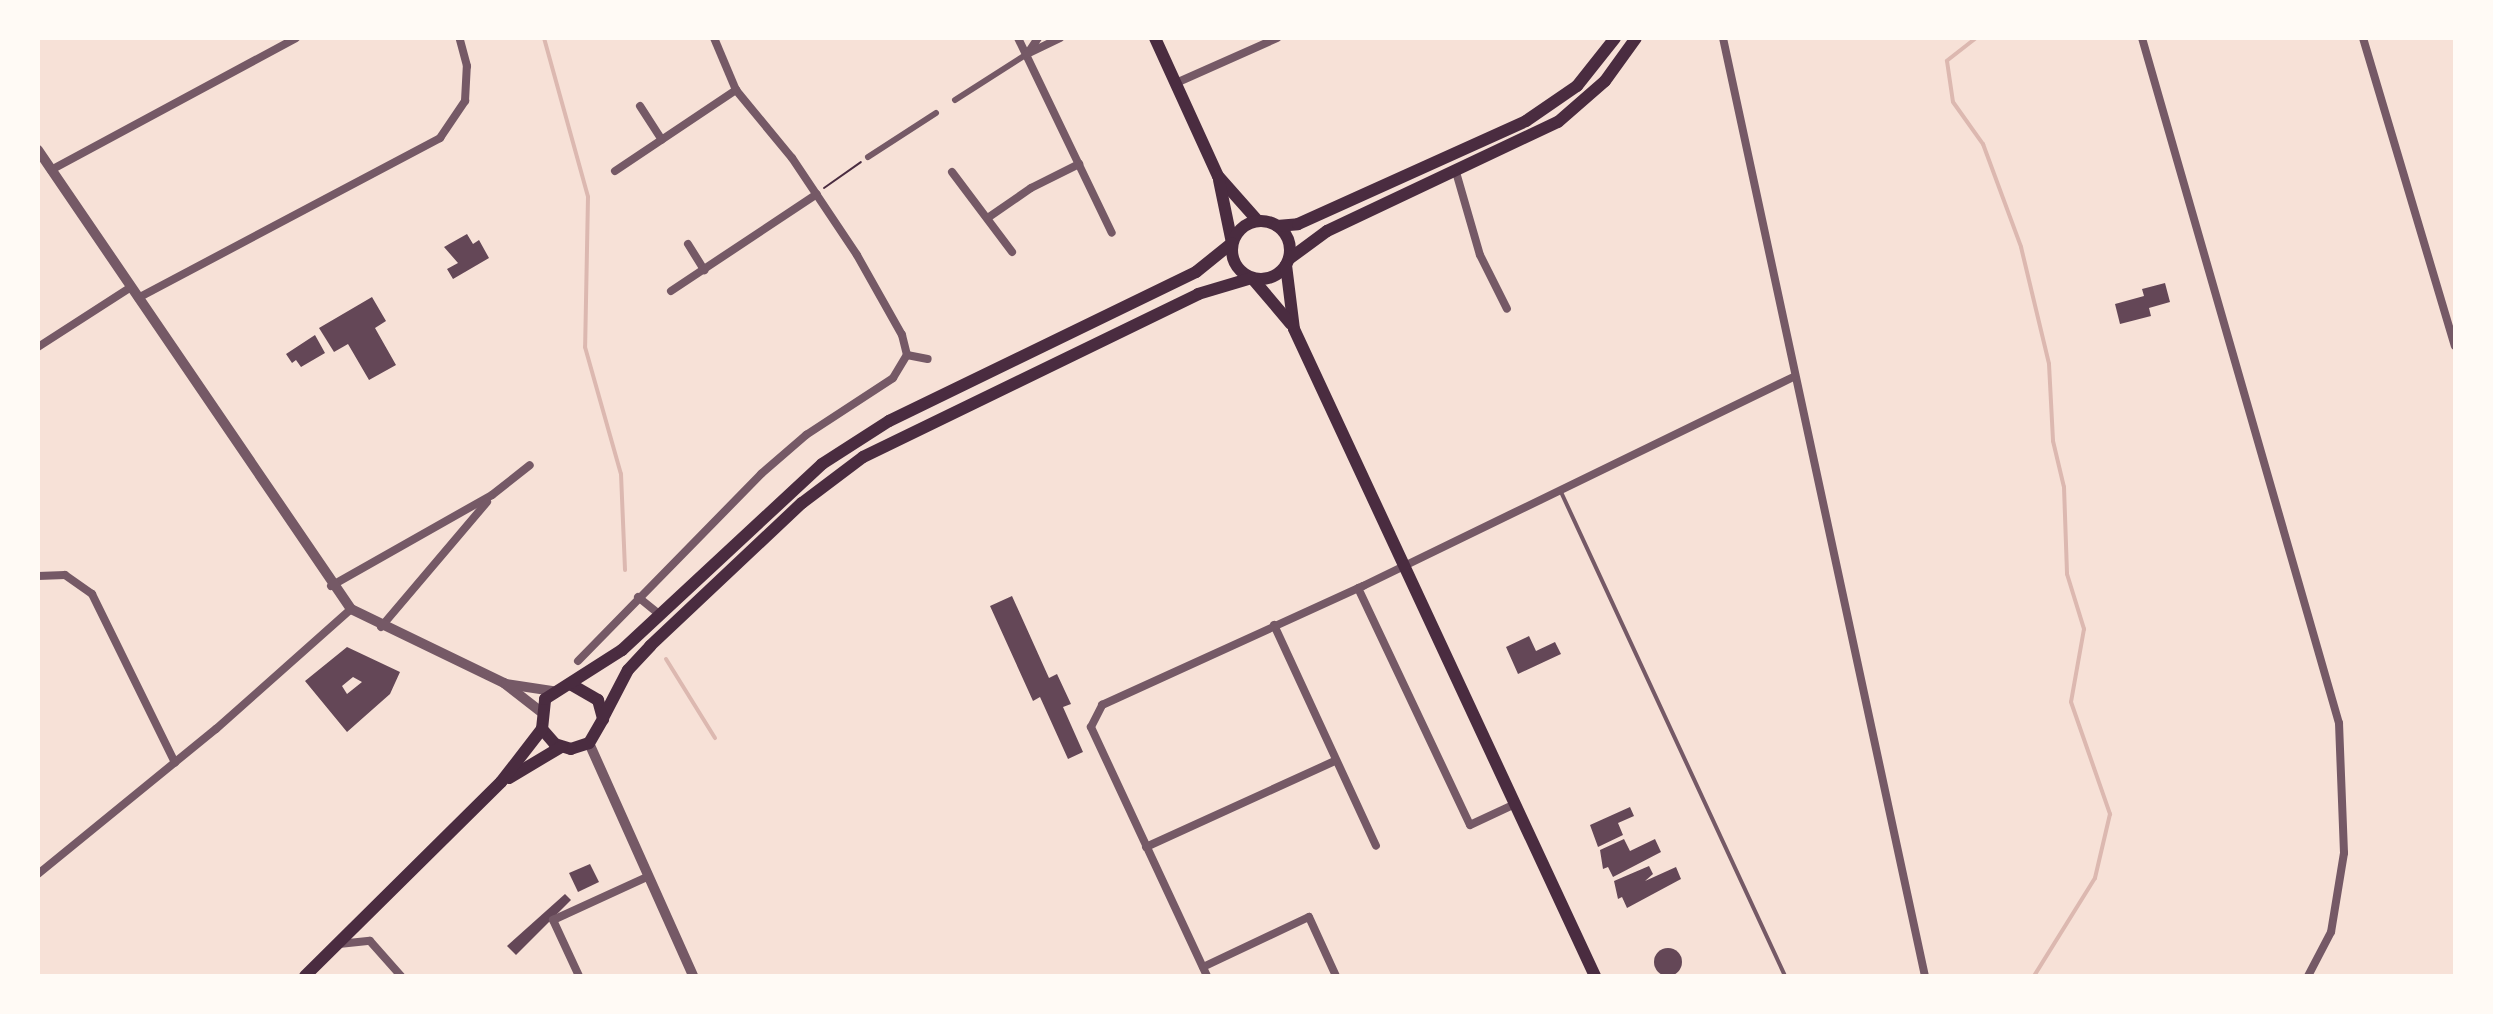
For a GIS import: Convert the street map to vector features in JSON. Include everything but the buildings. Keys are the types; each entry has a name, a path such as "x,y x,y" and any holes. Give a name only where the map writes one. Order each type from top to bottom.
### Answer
{"main road":[{"path":"1155,38 1218,176 1238,268 1252,278 1293,327 1595,976"},
{"path":"1218,176 1258,221 1277,226 1298,224 1526,121 1577,86 1615,38"},
{"path":"501,782 561,747 589,743 628,670 650,646 802,503 863,457 935,417 1198,294 1252,278 1275,276 1287,262 1327,231 1533,136 1577,107 1636,38"},
{"path":"561,747 542,729 540,711 553,691 572,685 660,615 794,487 851,444 1196,272 1232,243 1242,228 1258,221"},
{"path":"1277,226 1288,241 1293,327"},
{"path":"572,685 598,700 603,719"},
{"path":"305,976 501,782 542,729"}],"street":[{"path":"51,170 296,38"},
{"path":"138,298 440,138 465,101 467,66 460,38"},
{"path":"714,38 736,90 817,194 883,299 907,355"},
{"path":"1018,38 1112,233"},
{"path":"1027,54 1038,38"},
{"path":"955,100 1027,54 1060,38"},
{"path":"1176,83 1277,38"},
{"path":"1723,38 1925,976"},
{"path":"2142,38 2339,723 2344,853 2331,932 2308,976"},
{"path":"2363,38 2455,346"},
{"path":"615,171 736,90"},
{"path":"640,106 662,140"},
{"path":"868,157 936,113"},
{"path":"38,150 331,586 351,609 381,627 504,683 540,711"},
{"path":"989,217 1031,188 1079,164"},
{"path":"952,172 989,217 1012,252"},
{"path":"1456,172 1472,212 1480,255 1507,309"},
{"path":"671,291 817,194"},
{"path":"688,244 704,270"},
{"path":"38,347 131,287"},
{"path":"907,355 928,359"},
{"path":"578,661 772,464 806,435 893,378 907,355"},
{"path":"1336,976 1309,917 1205,972 1091,727 1102,705 1358,588 1794,377"},
{"path":"331,586 492,495 530,465"},
{"path":"381,627 492,495"},
{"path":"38,576 65,575 92,594 175,763"},
{"path":"1358,588 1470,825 1515,804"},
{"path":"638,597 660,615"},
{"path":"38,874 175,763 351,609"},
{"path":"1274,625 1376,846"},
{"path":"504,683 553,691"},
{"path":"589,743 693,976"},
{"path":"1146,847 1335,761"},
{"path":"579,976 553,920 647,877"},
{"path":"338,944 365,939 401,976"}],"lane":[{"path":"1560,489 1785,976"}],"path":[{"path":"817,194 868,157"}],"waterway":[{"path":"544,38 588,197 585,347 621,474 625,570"},
{"path":"1976,38 1947,61 1953,102 1983,144 2021,247 2049,364 2053,441 2064,487 2067,574 2084,629 2071,702 2110,814 2095,878 2034,976"},
{"path":"666,659 715,738"}]}
